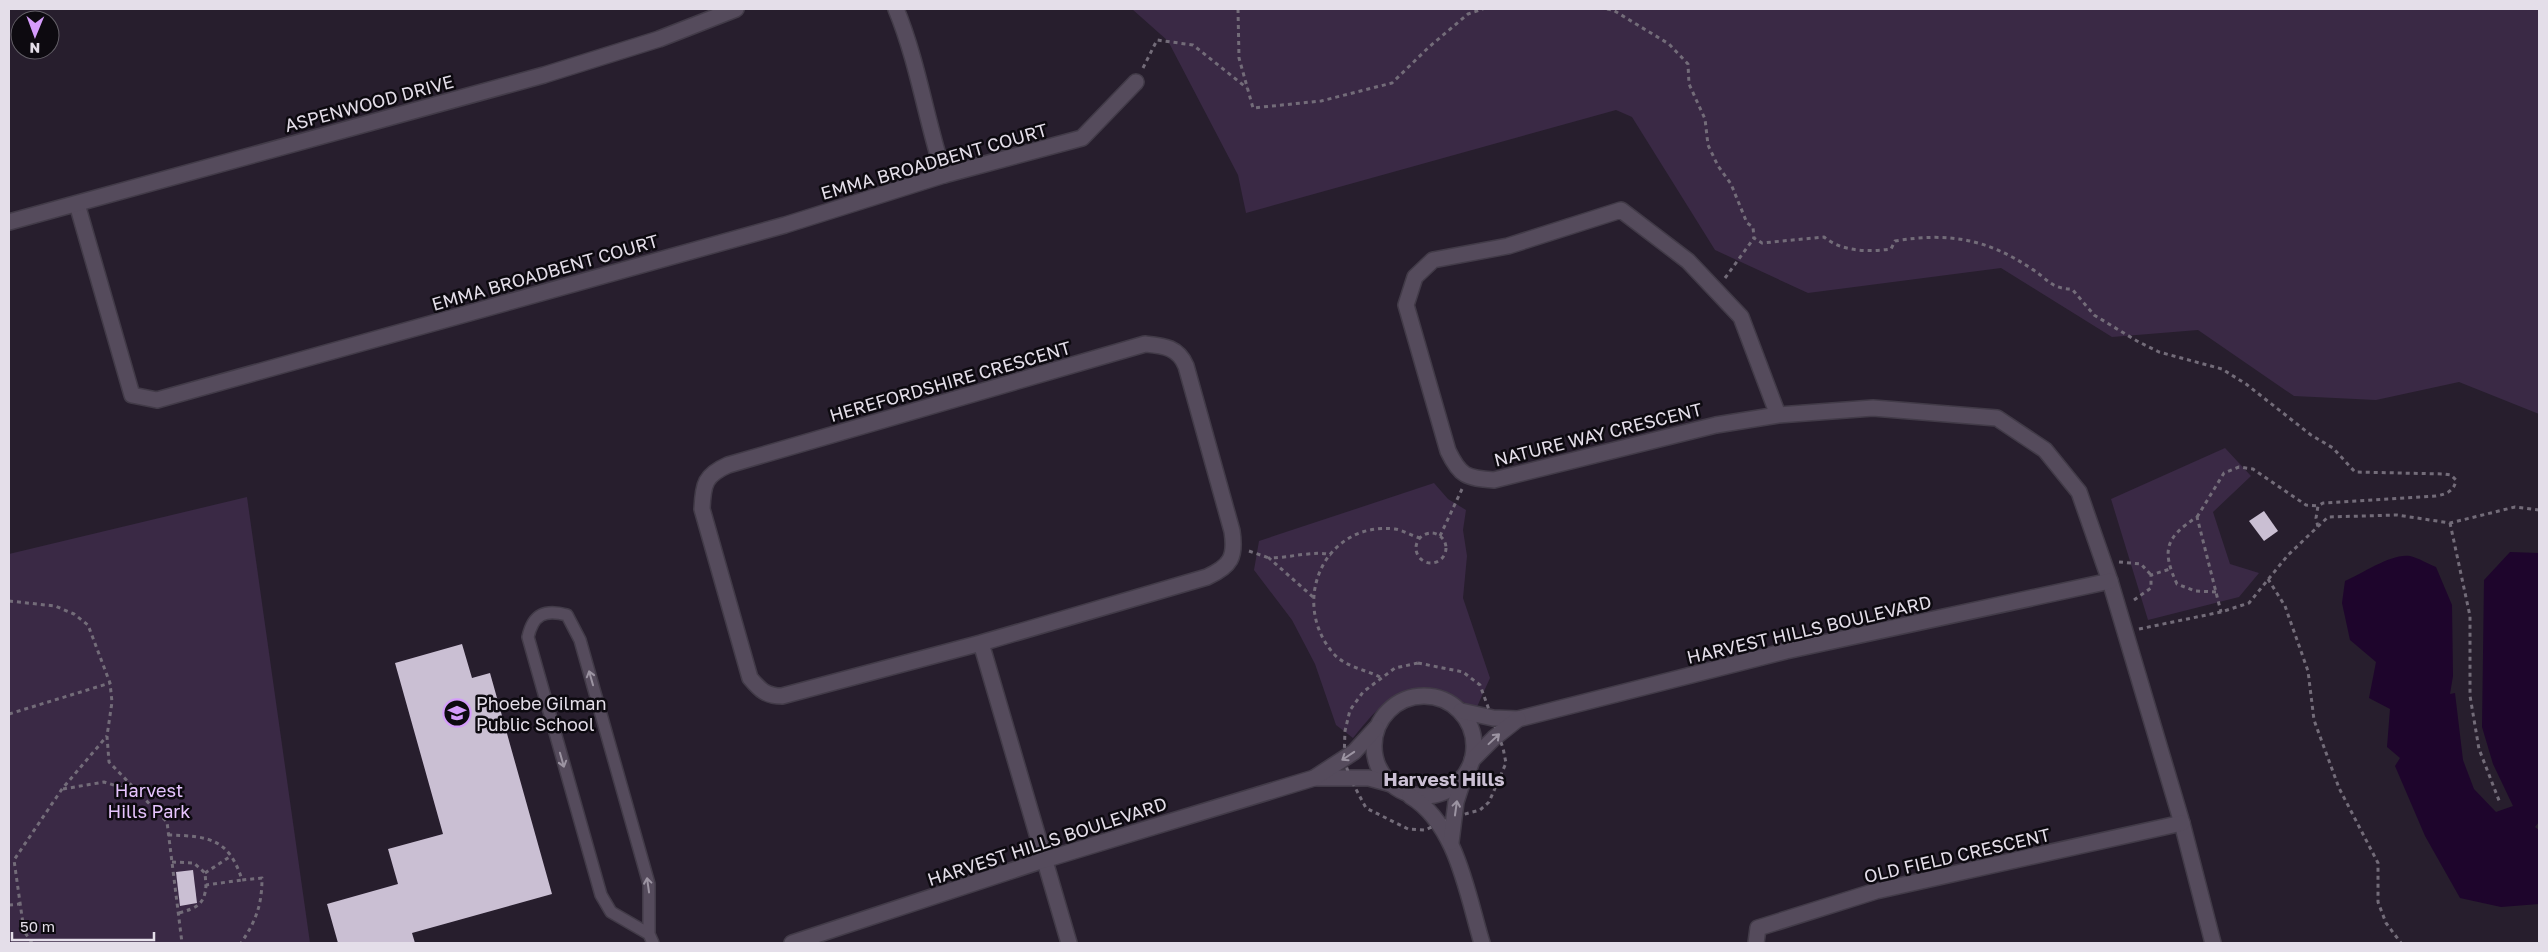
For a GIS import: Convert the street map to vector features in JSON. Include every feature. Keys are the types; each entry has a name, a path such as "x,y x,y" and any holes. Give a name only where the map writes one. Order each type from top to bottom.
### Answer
{"street":[{"name":"ASPENWOOD DRIVE","path":"9,222 544,75 659,38 736,9"},
{"path":"896,9 907,34 930,134 944,175"},
{"name":"EMMA BROADBENT COURT","path":"77,204 132,395 157,400 785,225 944,175 1082,138 1136,82"},
{"path":"1468,477 1456,469 1448,451 1406,305 1415,277 1433,260 1508,246 1621,210 1688,261 1742,317 1778,416"},
{"name":"HEREFORDSHIRE CRESCENT","path":"1145,344 1173,348 1181,355 1186,366 1232,531 1235,547 1230,562 1222,570 1207,577 981,644 782,696 770,696 759,689 750,678 702,509 703,486 714,471 728,465 1145,344"},
{"name":"NATURE WAY CRESCENT","path":"1468,477 1494,480 1716,425 1778,416 1873,408 1998,418 2045,450 2079,492 2110,581"},
{"path":"2110,581 2182,822 2213,943"},
{"name":"HARVEST HILLS BOULEVARD","path":"1461,711 1492,718 1518,719 1786,651 2110,581"},
{"path":"981,644 1069,943"},
{"path":"1451,842 1456,802 1464,776 1472,760 1474,743 1470,726 1461,711 1447,700 1430,695 1416,696 1399,701 1385,712 1376,728 1374,754 1380,771 1391,784 1425,805 1451,842 1482,943"},
{"name":"HARVEST HILLS BOULEVARD","path":"1472,760 1518,719"},
{"name":"HARVEST HILLS BOULEVARD","path":"792,943 1044,860 1314,778 1363,744 1376,728"},
{"path":"1406,793 1423,796 1441,793 1456,785 1464,776"},
{"name":"HARVEST HILLS BOULEVARD","path":"1314,778 1369,778 1391,784"},
{"name":"OLD FIELD CRESCENT","path":"1756,943 1758,928 1876,891 2182,822"}],"lane":[{"path":"556,612 567,615 575,626 580,640 649,884 651,939 611,912 601,895 528,638 531,624 541,614 556,612"}],"path":[{"path":"1238,9 1239,58 1253,108 1321,100 1392,83 1429,46 1468,14 1483,9"},
{"path":"1607,9 1613,10 1669,44 1688,64 1688,84 1705,119 1708,145 1718,166 1731,184 1746,223 1753,227 1754,238 1716,290"},
{"path":"1136,82 1157,40 1193,45 1247,89"},
{"path":"1754,238 1762,243 1824,237 1830,242 1846,248 1874,252 1891,249 1896,241 1914,238 1963,238 1982,242 2032,268 2059,289 2072,289 2094,315 2137,341 2159,352 2222,369 2246,384 2311,435 2333,448 2355,472 2444,474 2456,480 2455,486 2448,494 2331,502 2318,506 2306,505 2253,469 2239,467 2224,473 2197,517 2181,528 2169,543 2170,569 2178,584 2195,591 2216,592"},
{"path":"1440,536 1468,477"},
{"path":"2318,506 2316,518 2318,526"},
{"path":"2124,632 2221,612 2249,603 2288,554 2328,517 2398,515 2450,523 2514,507 2539,510"},
{"path":"2197,517 2221,612"},
{"path":"2450,523 2470,616 2470,696 2478,749 2500,803"},
{"path":"1380,677 1355,668 1334,654 1319,634 1312,609 1314,584 1324,561 1346,540 1370,530 1395,530 1420,538 1429,534 1440,536 1444,540 1446,550 1443,558 1434,563 1424,562 1419,558 1416,548 1420,538"},
{"path":"1235,547 1269,558 1303,556 1321,551 1331,555"},
{"path":"1269,558 1313,598"},
{"path":"2103,564 2127,561 2141,564 2151,575 2151,588 2118,610"},
{"path":"2151,575 2170,569"},
{"path":"2268,579 2285,606 2308,671 2314,720 2339,788 2378,863 2378,902 2386,923 2401,943"},
{"path":"9,602 55,606 74,614 88,625 110,683 112,702 107,736 109,762 167,822 182,943"},
{"path":"1439,824 1425,830 1408,829 1366,808 1350,778 1344,759 1345,731 1350,710 1364,692 1380,677 1394,668 1418,664 1463,672 1480,684 1492,718"},
{"path":"9,714 110,683"},
{"path":"1454,817 1480,810 1488,802 1506,763 1498,735"},
{"path":"32,943 24,931 14,860 62,789 107,736"},
{"path":"62,789 104,782 141,793"},
{"path":"168,835 201,836 223,846 237,865 242,880"},
{"path":"205,873 231,856"},
{"path":"172,862 194,863 205,873 205,897 197,907 178,913"},
{"path":"206,885 262,878 262,894 255,923 241,943"},
{"path":"9,905 20,904"}],"green space":[{"path":"1132,9 2539,9 2539,414 2459,382 2376,400 2294,396 2198,330 2112,337 2001,268 1808,293 1715,250 1632,117 1616,110 1246,213 1238,175 1168,41"},
{"path":"2225,448 2251,476 2213,512 2230,564 2259,573 2239,597 2148,620 2111,499"},
{"path":"1434,483 1448,499 1466,510 1463,530 1467,556 1463,598 1490,678 1476,709 1437,691 1407,690 1394,696 1381,706 1353,738 1336,725 1315,664 1292,620 1254,570 1259,541"},
{"name":"Harvest Hills Park","path":"247,497 310,943 9,943 9,554"}],"shaded area":[{"path":"2510,552 2539,553 2539,822 2535,827 2539,830 2539,904 2501,907 2460,898 2425,836 2395,766 2400,758 2387,747 2390,709 2369,698 2376,662 2350,640 2342,603 2345,581 2386,560 2410,556 2436,567 2452,605 2453,676 2450,694 2455,693 2463,760 2474,789 2496,812 2513,806 2493,764 2482,727 2484,580"}],"building":[{"path":"2264,511 2278,531 2264,541 2249,521"},
{"path":"462,644 472,678 490,673 552,894 412,933 415,943 338,943 327,904 398,884 388,849 443,834 395,663"},
{"path":"193,870 197,903 180,906 176,872"}],"place":[{"name":"Phoebe Gilman Public School","path":"457,713"}],"district":[{"name":"Harvest Hills","path":"1444,778"}]}
